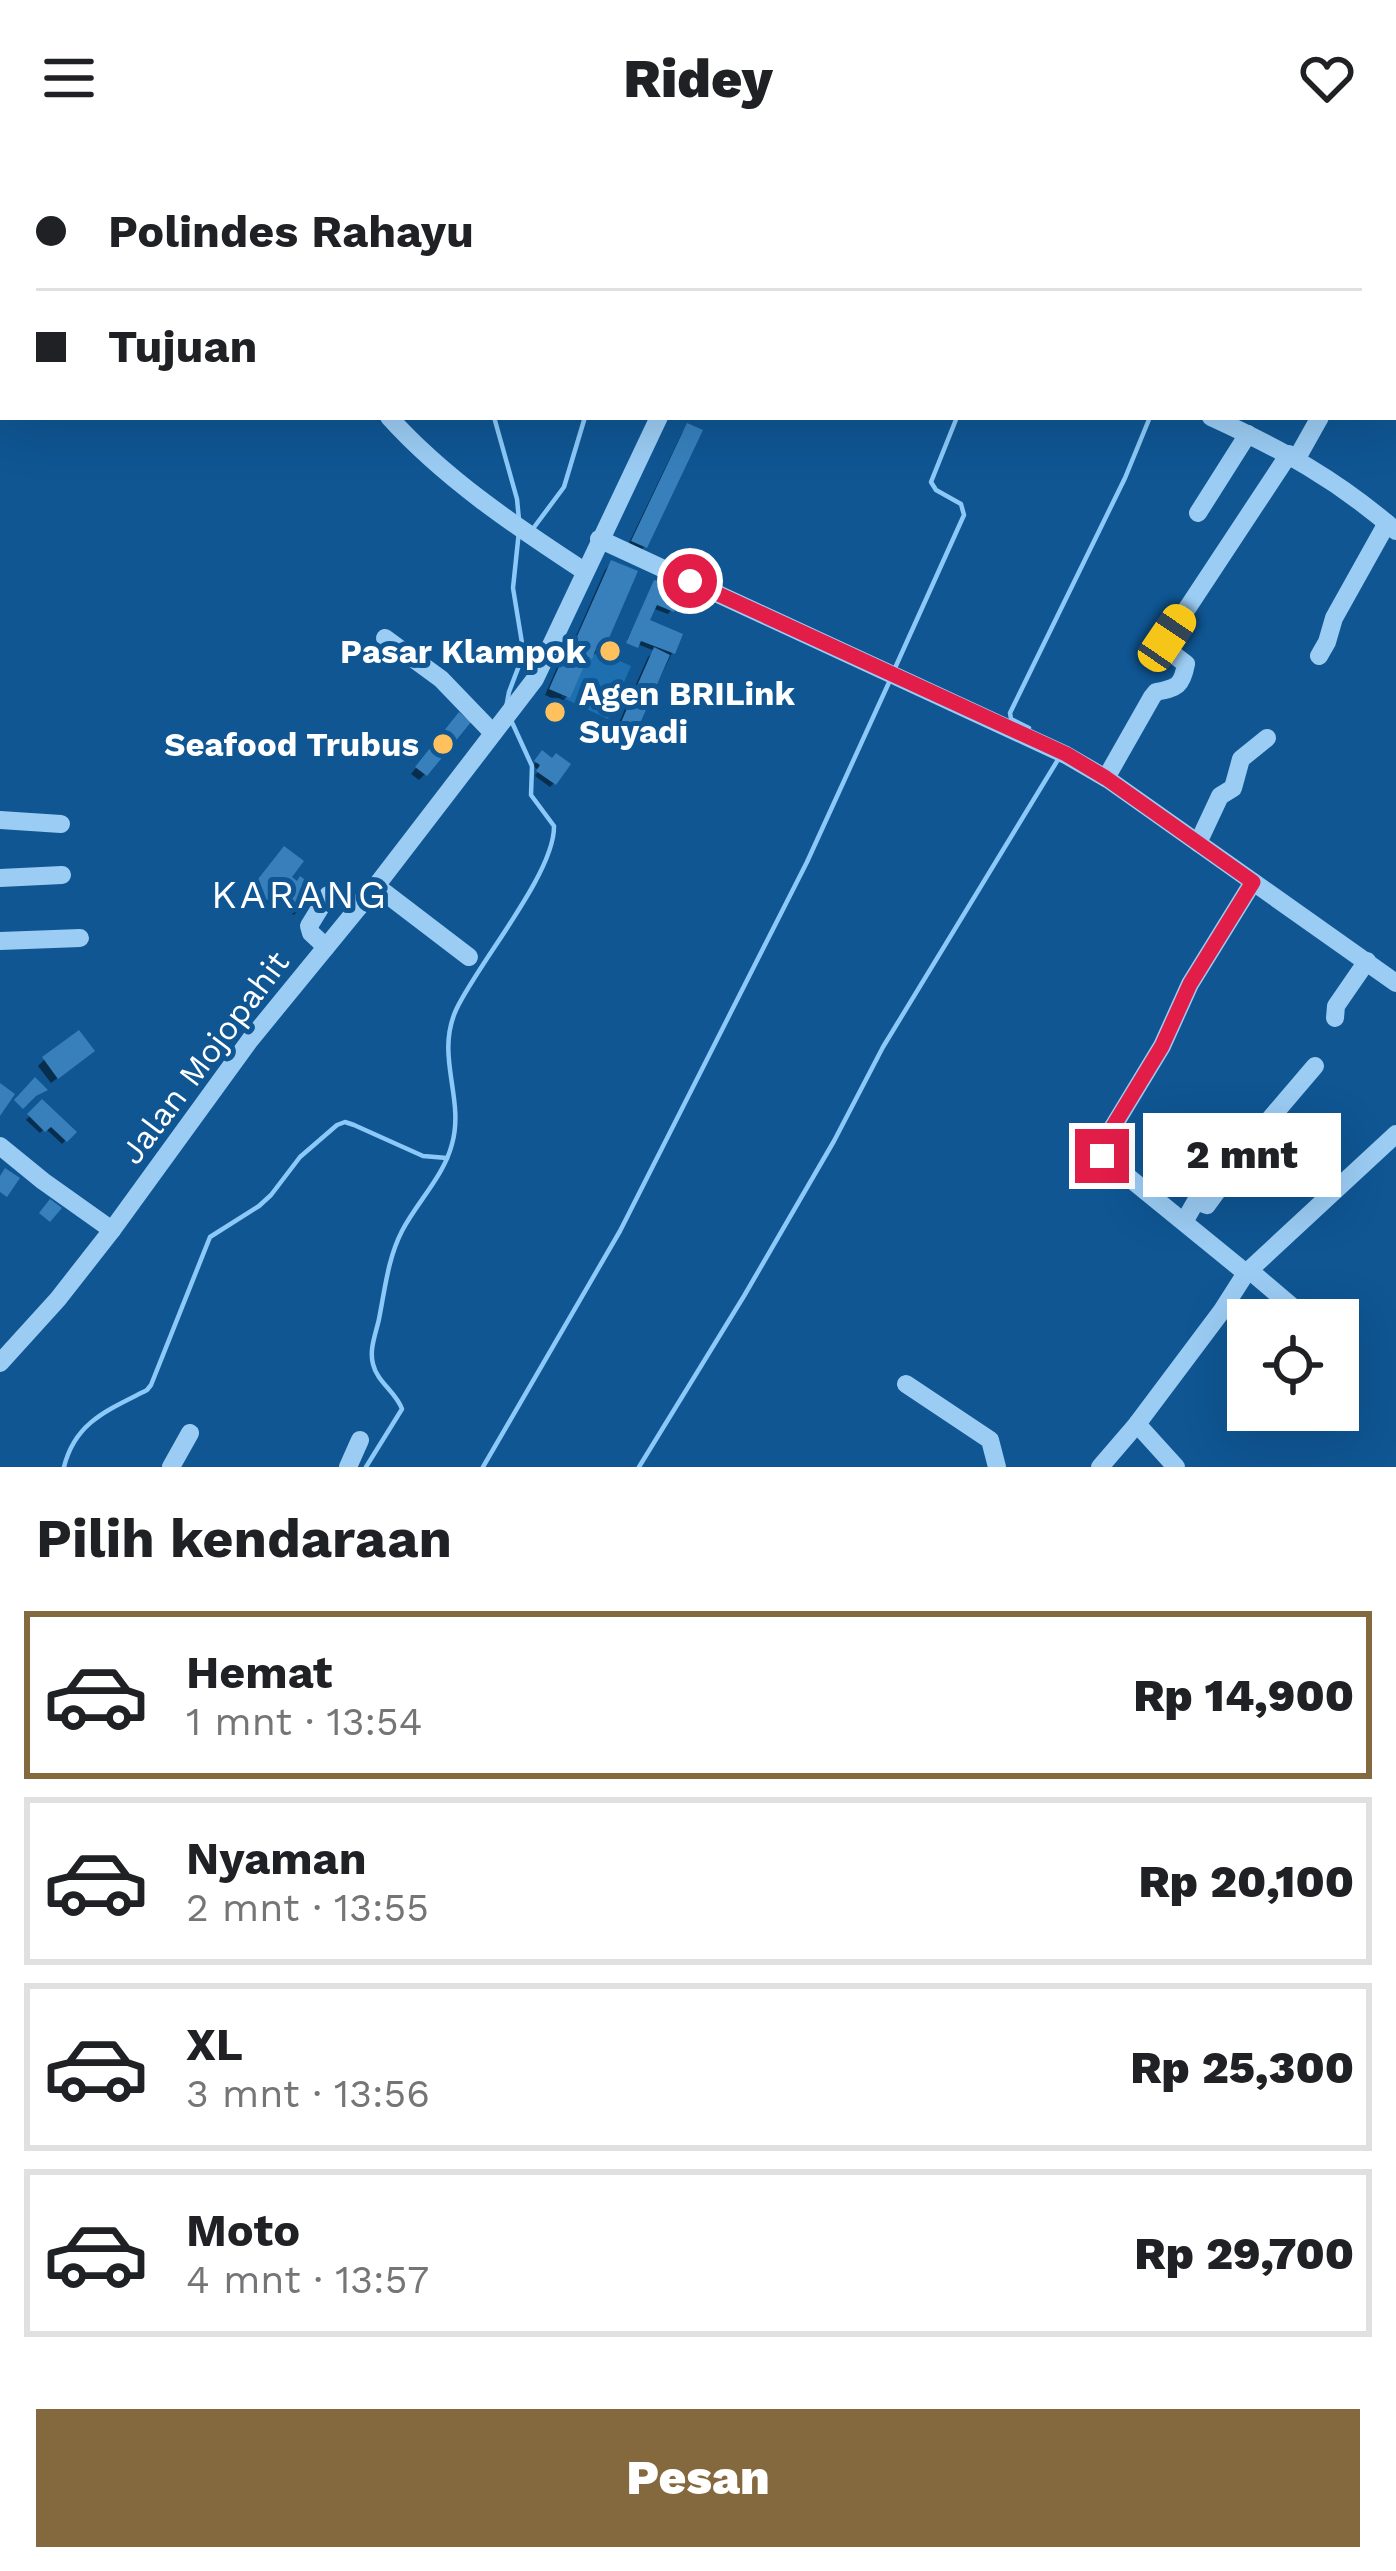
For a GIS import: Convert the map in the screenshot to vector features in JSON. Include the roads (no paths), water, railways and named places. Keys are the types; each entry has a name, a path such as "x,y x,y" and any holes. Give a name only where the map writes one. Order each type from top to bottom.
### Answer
{"street":[{"path":"392,420 421,451 584,571 658,420"},
{"path":"1218,420 1293,456 1391,527 1334,618 1319,656"},
{"path":"1106,778 1156,692 1178,685 1186,664 1166,647 1167,638 1318,420"},
{"path":"1198,513 1248,434"},
{"path":"599,539 1059,751 1106,778 1396,983"},
{"name":"Jalan Mojopahit","path":"0,1364 58,1300 250,1040 515,708 535,680 584,571"},
{"path":"385,638 441,679 495,730"},
{"path":"1198,843 1220,796 1233,788 1241,759 1268,738"},
{"path":"0,820 61,824"},
{"path":"0,878 62,875"},
{"path":"1253,882 1190,984 1162,1046 1099,1150 1282,1299"},
{"path":"376,886 469,957"},
{"path":"326,946 309,926 328,895 337,893 358,907"},
{"path":"0,941 80,938"},
{"path":"1335,1018 1336,1006 1366,962"},
{"path":"1184,1222 1196,1201 1207,1205 1315,1066"},
{"path":"1100,1467 1248,1272 1396,1134"},
{"path":"0,1146 112,1230"},
{"path":"906,1384 990,1440 997,1467"},
{"path":"1137,1424 1176,1467"},
{"path":"171,1467 190,1433"},
{"path":"348,1467 360,1440"}],"waterway":[{"path":"495,420 519,520"},
{"path":"532,530 564,487 584,420"},
{"path":"895,668 964,515 961,504 931,482 956,420"},
{"path":"1029,728 1011,719 1010,713 1149,420"},
{"path":"506,708 522,643 513,588 519,531"},
{"path":"483,1467 620,1231 807,862 891,678"},
{"path":"366,1467 402,1409 375,1370 372,1347 397,1241 452,1144 450,1027 551,845 554,826 531,795 532,766 510,718"},
{"path":"639,1467 744,1296 883,1047 1059,758"},
{"path":"64,1467 85,1428 151,1385 210,1237 259,1206 300,1157 337,1125 345,1122 423,1156 447,1158"}],"place":[{"name":"Pasar Klampok","path":"610,651"},
{"name":"Agen BRILink Suyadi","path":"555,712"},
{"name":"Seafood Trubus","path":"443,744"}],"district":[{"name":"KARANG","path":"300,894"}]}
